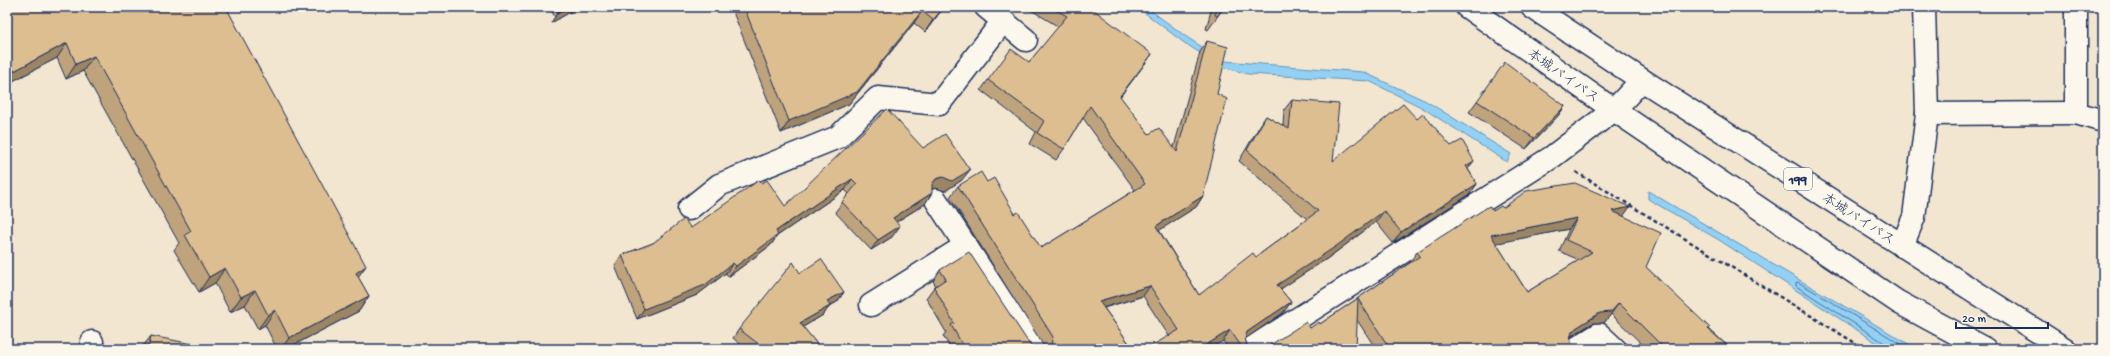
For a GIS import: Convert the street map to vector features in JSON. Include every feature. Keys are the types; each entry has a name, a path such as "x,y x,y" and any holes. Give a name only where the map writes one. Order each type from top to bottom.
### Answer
{"main road":[{"path":"986,7 1026,40"},
{"name":"本城バイパス","path":"1467,7 1614,110 1898,302 1985,349"},
{"name":"本城バイパス","path":"1532,7 1642,80 2066,349"},
{"path":"1902,246 1914,217 1927,114 1924,7"},
{"path":"2076,7 2076,113"},
{"path":"689,209 719,185 838,138 878,98 939,104 1003,22"},
{"path":"1250,349 1552,157 1614,110 1642,80"},
{"path":"1927,114 2076,113 2103,121"},
{"path":"936,200 1033,349"},
{"path":"871,305 965,246"},
{"path":"1575,349 1599,334 1615,349"}],"path":[{"path":"1552,157 1865,349"}],"water":[{"path":"1137,7 1146,7 1188,38 1224,61 1363,72 1426,101 1511,154 1507,162 1421,107 1369,81 1248,74 1222,67 1183,42"},
{"path":"1648,191 1917,349 1886,349 1719,240 1648,199"}],"building":[{"path":"7,7 226,7 366,266 356,273 369,296 289,338 275,310 268,315 255,290 241,297 225,268 209,277 185,235 191,231 94,56 76,64 67,43 14,71 8,59 7,60"},
{"path":"562,7 568,7 558,12"},
{"path":"744,7 944,7 933,20 922,11 857,92 789,121"},
{"path":"1051,7 1090,7 1152,54 1120,96 1149,134 1159,128 1177,152 1207,41 1228,47 1217,94 1227,99 1203,196 1156,226 1199,295 1253,253 1256,257 1318,211 1247,150 1266,116 1289,129 1292,100 1339,104 1333,161 1403,104 1417,119 1423,114 1451,146 1462,140 1474,161 1466,166 1477,184 1401,232 1384,211 1335,247 1277,285 1291,302 1247,332 1245,339 1247,345 1251,349 1243,349 1230,330 1200,349 1146,349 1179,330 1150,286 1099,301 1133,349 1047,349 1051,344 1053,337 958,186 981,172 987,182 994,178 1015,214 1018,212 1041,248 1145,184 1090,106 1064,149 1037,133 1044,121 988,80 1011,49 1029,62 1067,16"},
{"path":"1218,7 1224,7 1217,16 1215,15"},
{"path":"1505,62 1565,106 1534,138 1477,101"},
{"path":"887,109 923,148 945,134 970,170 952,181 943,177 936,179 932,184 932,193 893,218 900,226 878,240 842,202 857,184 852,179 776,231 778,235 736,266 733,263 705,285 644,309 622,255 653,243 684,219 691,228 759,180 762,183 767,180 785,206"},
{"path":"1575,183 1630,207 1612,211 1661,233 1646,267 1710,328 1708,329 1731,349 1665,349 1619,303 1611,312 1600,313 1572,332 1570,338 1572,345 1576,349 1390,349 1358,299 1356,349 1264,349 1306,322 1310,328 1319,322 1320,324 1420,256 1417,252 1489,206 1493,211 1501,206 1503,208 1526,191","holes":["1577,218 1566,240 1592,252 1527,292 1491,235"]},
{"path":"969,252 1030,345 1037,349 965,349 951,325 954,323 934,287 946,279 940,270"},
{"path":"821,259 844,292 827,301 830,306 800,323 821,349 775,349 770,345 767,349 765,349 739,329 793,262 800,273"},
{"path":"151,336 198,345 198,349 148,349"}]}
